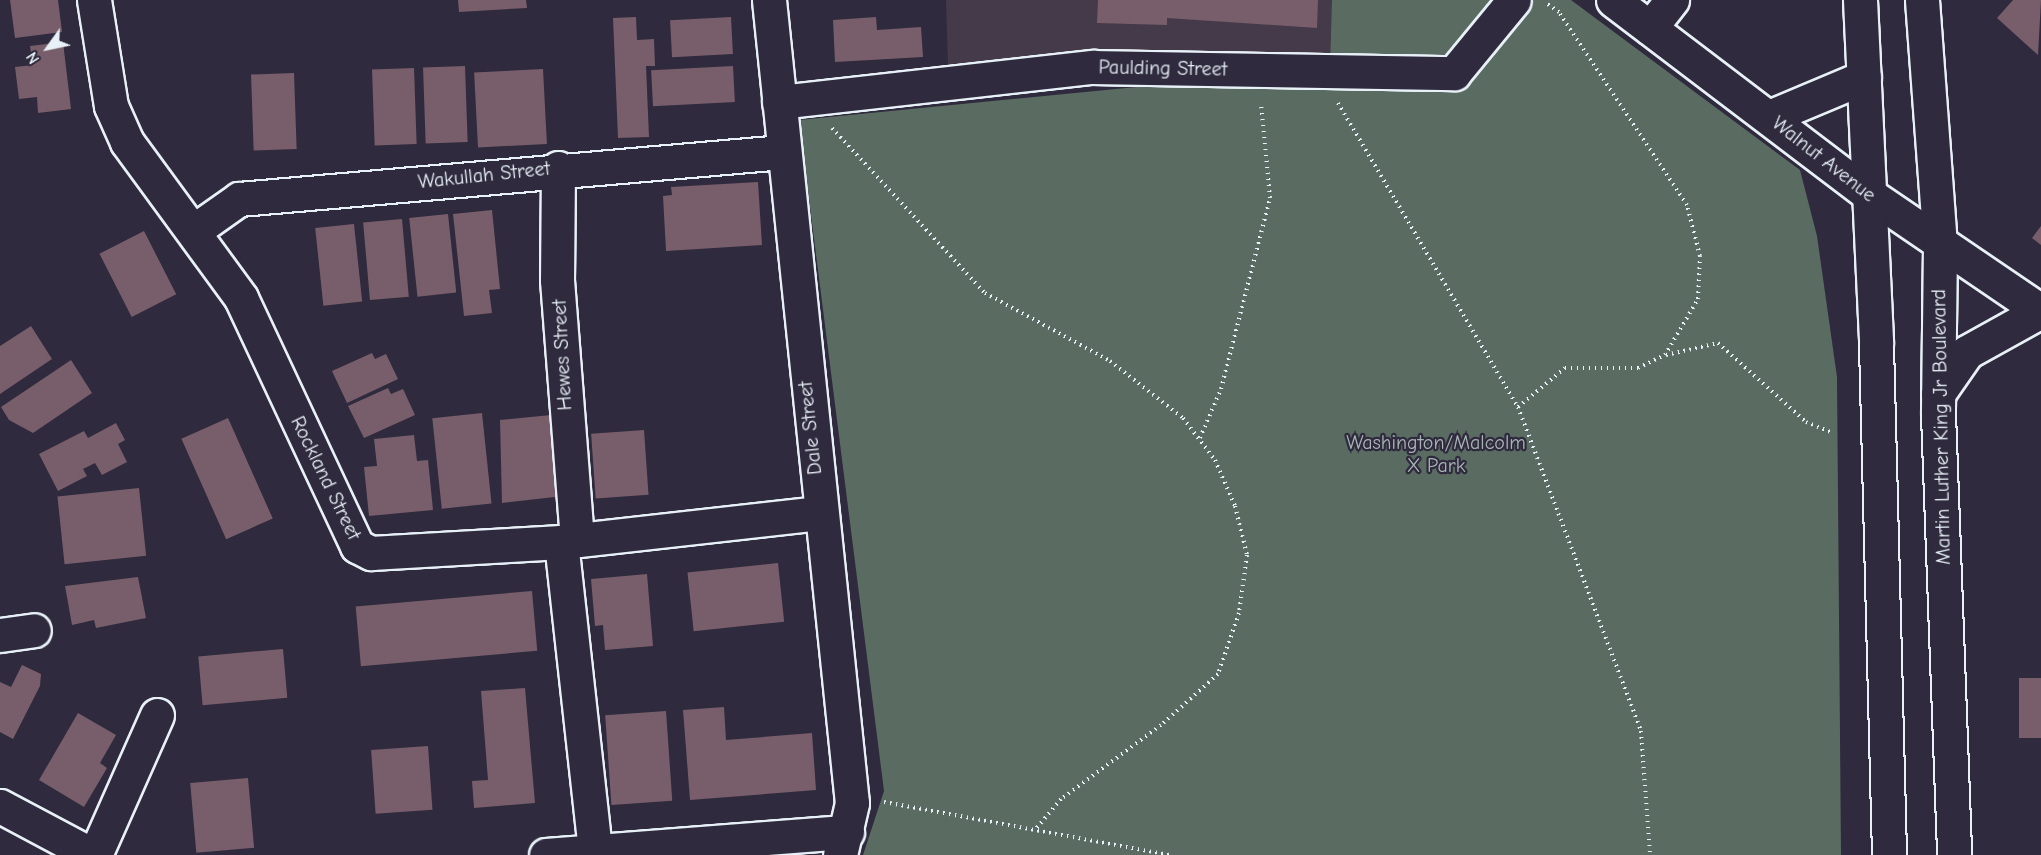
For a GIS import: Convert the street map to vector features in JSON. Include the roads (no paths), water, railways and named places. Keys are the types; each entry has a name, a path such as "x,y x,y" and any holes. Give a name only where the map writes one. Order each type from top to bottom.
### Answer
{"street":[{"name":"Rockland Street","path":"94,0 111,106 148,176 195,230 241,298 357,546 371,553 569,541 819,513"},
{"name":"Dale Street","path":"768,0 791,101 783,152 819,513 846,830"},
{"name":"Paulding Street","path":"791,101 1093,67 1454,73 1514,0"},
{"name":"Walnut Avenue","path":"1612,0 1940,246 2041,311"},
{"path":"1650,28 1672,0"},
{"path":"1860,0 1870,195 1889,855"},
{"name":"Martin Luther King Jr Boulevard","path":"1922,0 1940,246 1938,394 1954,855"},
{"path":"1769,117 1864,77"},
{"name":"Wakullah Street","path":"195,230 239,199 558,168 783,152"},
{"name":"Hewes Street","path":"558,168 557,280 569,541 595,849"},
{"path":"1938,394 1967,352 2041,311"},
{"path":"0,635 34,630"},
{"path":"0,806 94,855 157,715"},
{"path":"546,855 595,849 846,830"}],"park label":[{"name":"Washington/Malcolm X Park","path":"1436,454"}]}
